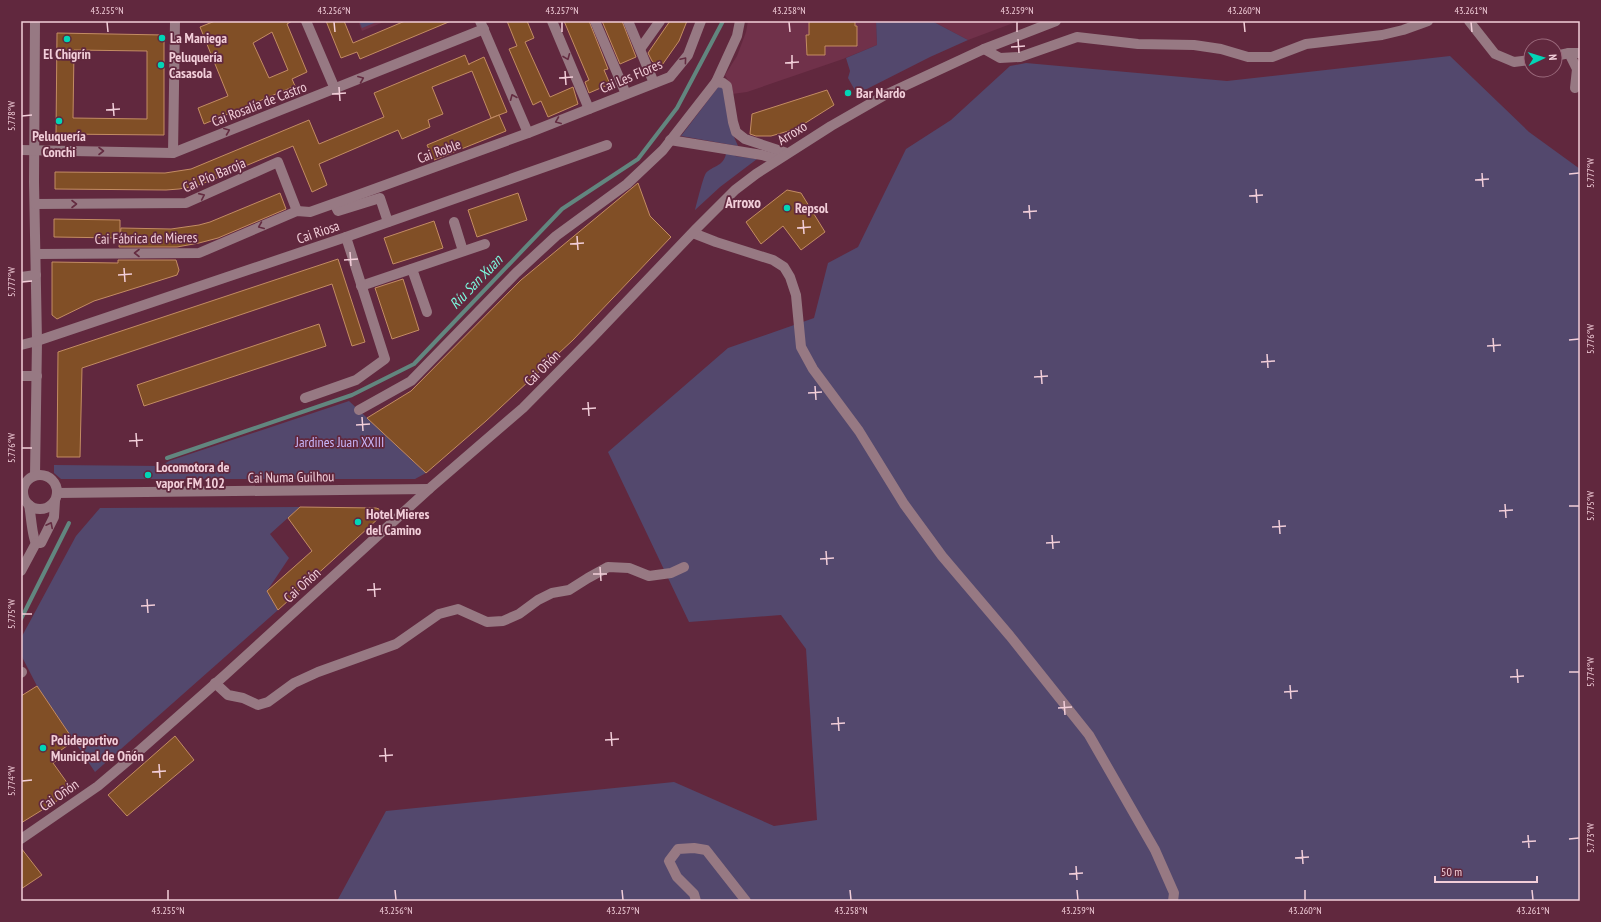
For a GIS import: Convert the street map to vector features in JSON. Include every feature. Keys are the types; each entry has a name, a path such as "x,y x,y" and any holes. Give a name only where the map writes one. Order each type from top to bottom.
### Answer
{"street":[{"path":"35,21 34,204 37,341 36,475"},
{"path":"173,153 175,21"},
{"path":"306,21 335,90"},
{"path":"552,21 589,109"},
{"path":"595,21 624,95"},
{"path":"628,21 654,83"},
{"path":"640,49 660,21"},
{"name":"Cai Les Flores","path":"589,109 670,76 688,55 701,21"},
{"path":"359,410 411,381 516,273 556,236 627,184 663,150 716,82 737,36 740,21"},
{"name":"Arroxo","path":"592,338 736,190 776,159 885,95 984,49 1056,21"},
{"path":"984,49 1000,58 1020,57 1077,37 1138,44 1194,45 1248,57 1272,56 1306,44 1382,35 1403,30 1428,21"},
{"path":"1469,21 1495,54 1514,62 1523,61"},
{"path":"482,25 528,133"},
{"name":"Cai Rosalía de Castro","path":"21,150 173,153 335,90 482,25"},
{"path":"1569,53 1577,70 1575,88"},
{"path":"1563,54 1580,53"},
{"path":"716,82 723,83 727,86 729,91 732,122 736,132 745,139 786,153"},
{"name":"Cai Roble","path":"297,211 310,212 528,133 589,109"},
{"path":"670,140 762,155 776,159"},
{"name":"Cai Riosa","path":"21,345 37,341 346,237 607,145"},
{"name":"Cai Pío Baroja","path":"34,204 186,204 278,162 297,211"},
{"path":"355,196 357,201 336,207 338,211 380,198 388,222"},
{"name":"Cai Fábrica de Mieres","path":"36,254 199,253 297,211"},
{"path":"454,222 462,251"},
{"path":"693,233 773,260 784,267 790,277 796,295 801,347 812,369 859,431 904,504 942,556 1010,636 1089,735 1155,850 1174,893 1173,901"},
{"path":"305,398 356,380 385,359 346,237"},
{"path":"361,286 484,244"},
{"path":"412,269 427,312"},
{"path":"21,277 36,275"},
{"name":"Cai Oñón","path":"21,839 98,786 215,683 429,489 523,408 592,338"},
{"path":"21,376 37,376"},
{"path":"36,543 41,543 54,517 56,497 54,482 51,478 46,476 36,475 26,482 22,492 26,502 34,508 46,508 56,497"},
{"name":"Cai Numa Guilhou","path":"56,497 429,489"},
{"path":"29,505 33,527 33,538 36,543"},
{"path":"21,571 36,543"},
{"path":"215,683 228,695 243,698 258,705 268,702 294,683 318,672 396,644 440,614 458,609 487,622 503,621 519,614 538,600 552,594 569,590 608,567 629,568 649,576 671,573 684,567"},
{"path":"696,901 694,894 677,877 669,861 678,849 694,848 706,850 746,901"}],"shaded area":[{"path":"358,21 386,21 362,31"},
{"path":"748,21 876,21 877,45 843,59 747,92 732,94 733,90 725,75 737,56 746,32"},
{"path":"932,21 1019,21 968,40"}],"green space":[{"path":"359,21 379,21 362,28"},
{"path":"876,21 932,21 968,40 930,57 857,94 848,78 850,71 846,58 877,45"},
{"path":"1450,56 1529,132 1580,169 1580,901 337,901 386,811 674,782 774,826 817,820 806,649 781,615 689,622 608,452 728,348 814,318 828,263 858,247 906,149 951,120 1010,66 1026,63 1227,81"},
{"path":"719,86 725,89 731,130 738,146 681,136"},
{"path":"734,153 735,156 757,159 720,187 695,210 706,173 720,164 725,158 726,154"},
{"name":"Jardines Juan XXIII","path":"349,401 426,473 415,479 61,479 54,473 54,465 161,466 169,461"},
{"path":"300,507 270,534 289,558 267,591 278,610 95,772 37,686 21,655 21,638 76,536 100,508"}],"building":[{"path":"215,21 292,21 287,24 307,72 292,79 295,86 204,124 198,108 228,96 200,27","holes":["272,32 288,70 269,78 253,43"]},
{"path":"326,21 344,21 353,43 405,21 451,21 360,59 357,52 341,58"},
{"path":"507,21 527,21 534,38 525,42 550,97 573,87 578,104 548,117 541,101 533,105 509,49 517,46"},
{"path":"564,21 589,21 608,69 604,70 610,84 589,93 585,82 589,80"},
{"path":"602,21 622,21 636,57 620,64"},
{"path":"670,21 687,21 679,41 660,68 652,61 648,53"},
{"path":"809,21 855,21 855,26 857,26 857,46 825,46 825,55 807,55 806,35 809,35"},
{"path":"57,33 164,35 164,135 56,134","holes":["74,50 147,51 147,119 73,118"]},
{"path":"465,55 469,65 484,57 507,112 491,118 472,71 432,87 443,114 428,120 430,127 402,139 398,130 319,164 327,185 312,192 293,146 196,186 166,190 55,189 55,172 165,173 191,169 309,120 319,144 384,117 374,93"},
{"path":"827,90 834,105 799,127 771,136 756,136 750,134 752,114"},
{"path":"499,115 506,131 434,160 427,145"},
{"path":"638,183 650,216 671,237 573,340 486,421 426,473 367,418 411,391 521,280"},
{"name":"Repsol","path":"787,190 801,193 825,232 801,250 783,226 761,244 746,222"},
{"path":"280,193 286,209 218,238 177,247 119,247 121,228 171,229 199,225 210,222"},
{"path":"518,193 527,220 477,237 468,210"},
{"path":"54,219 120,220 120,238 54,237"},
{"path":"434,221 443,248 393,264 384,238"},
{"path":"338,259 365,342 352,346 332,284 82,368 80,457 57,457 58,352"},
{"path":"118,260 176,260 179,270 177,275 94,301 57,319 52,315 52,262 118,263"},
{"path":"403,279 419,330 392,339 375,288"},
{"path":"319,324 326,346 144,406 137,385"},
{"path":"300,507 376,508 381,512 380,517 278,610 267,591 312,551 288,518"},
{"name":"Polideportivo Municipal de Oñón","path":"37,686 74,741 54,755 57,760 53,763 73,791 21,823 21,696"},
{"path":"175,736 194,760 127,816 108,795"},
{"path":"21,848 42,875 21,889"}],"waterway":[{"name":"Ríu San Xuan","path":"167,458 352,395 414,364 562,209 638,159 677,108 723,21"},
{"name":"Ríu San Xuan","path":"21,619 69,523"}],"place":[{"name":"La Maniega","path":"162,38"},
{"name":"El Chigrín","path":"67,39"},
{"name":"Peluquería Casasola","path":"161,65"},
{"name":"Bar Nardo","path":"848,93"},
{"name":"Peluquería Conchi","path":"59,121"},
{"name":"Repsol","path":"787,208"},
{"name":"Locomotora de vapor FM 102","path":"148,475"},
{"name":"Hotel Mieres del Camino","path":"358,522"},
{"name":"Polideportivo Municipal de Oñón","path":"43,748"}],"district":[{"name":"Arroxo","path":"743,203"}]}
